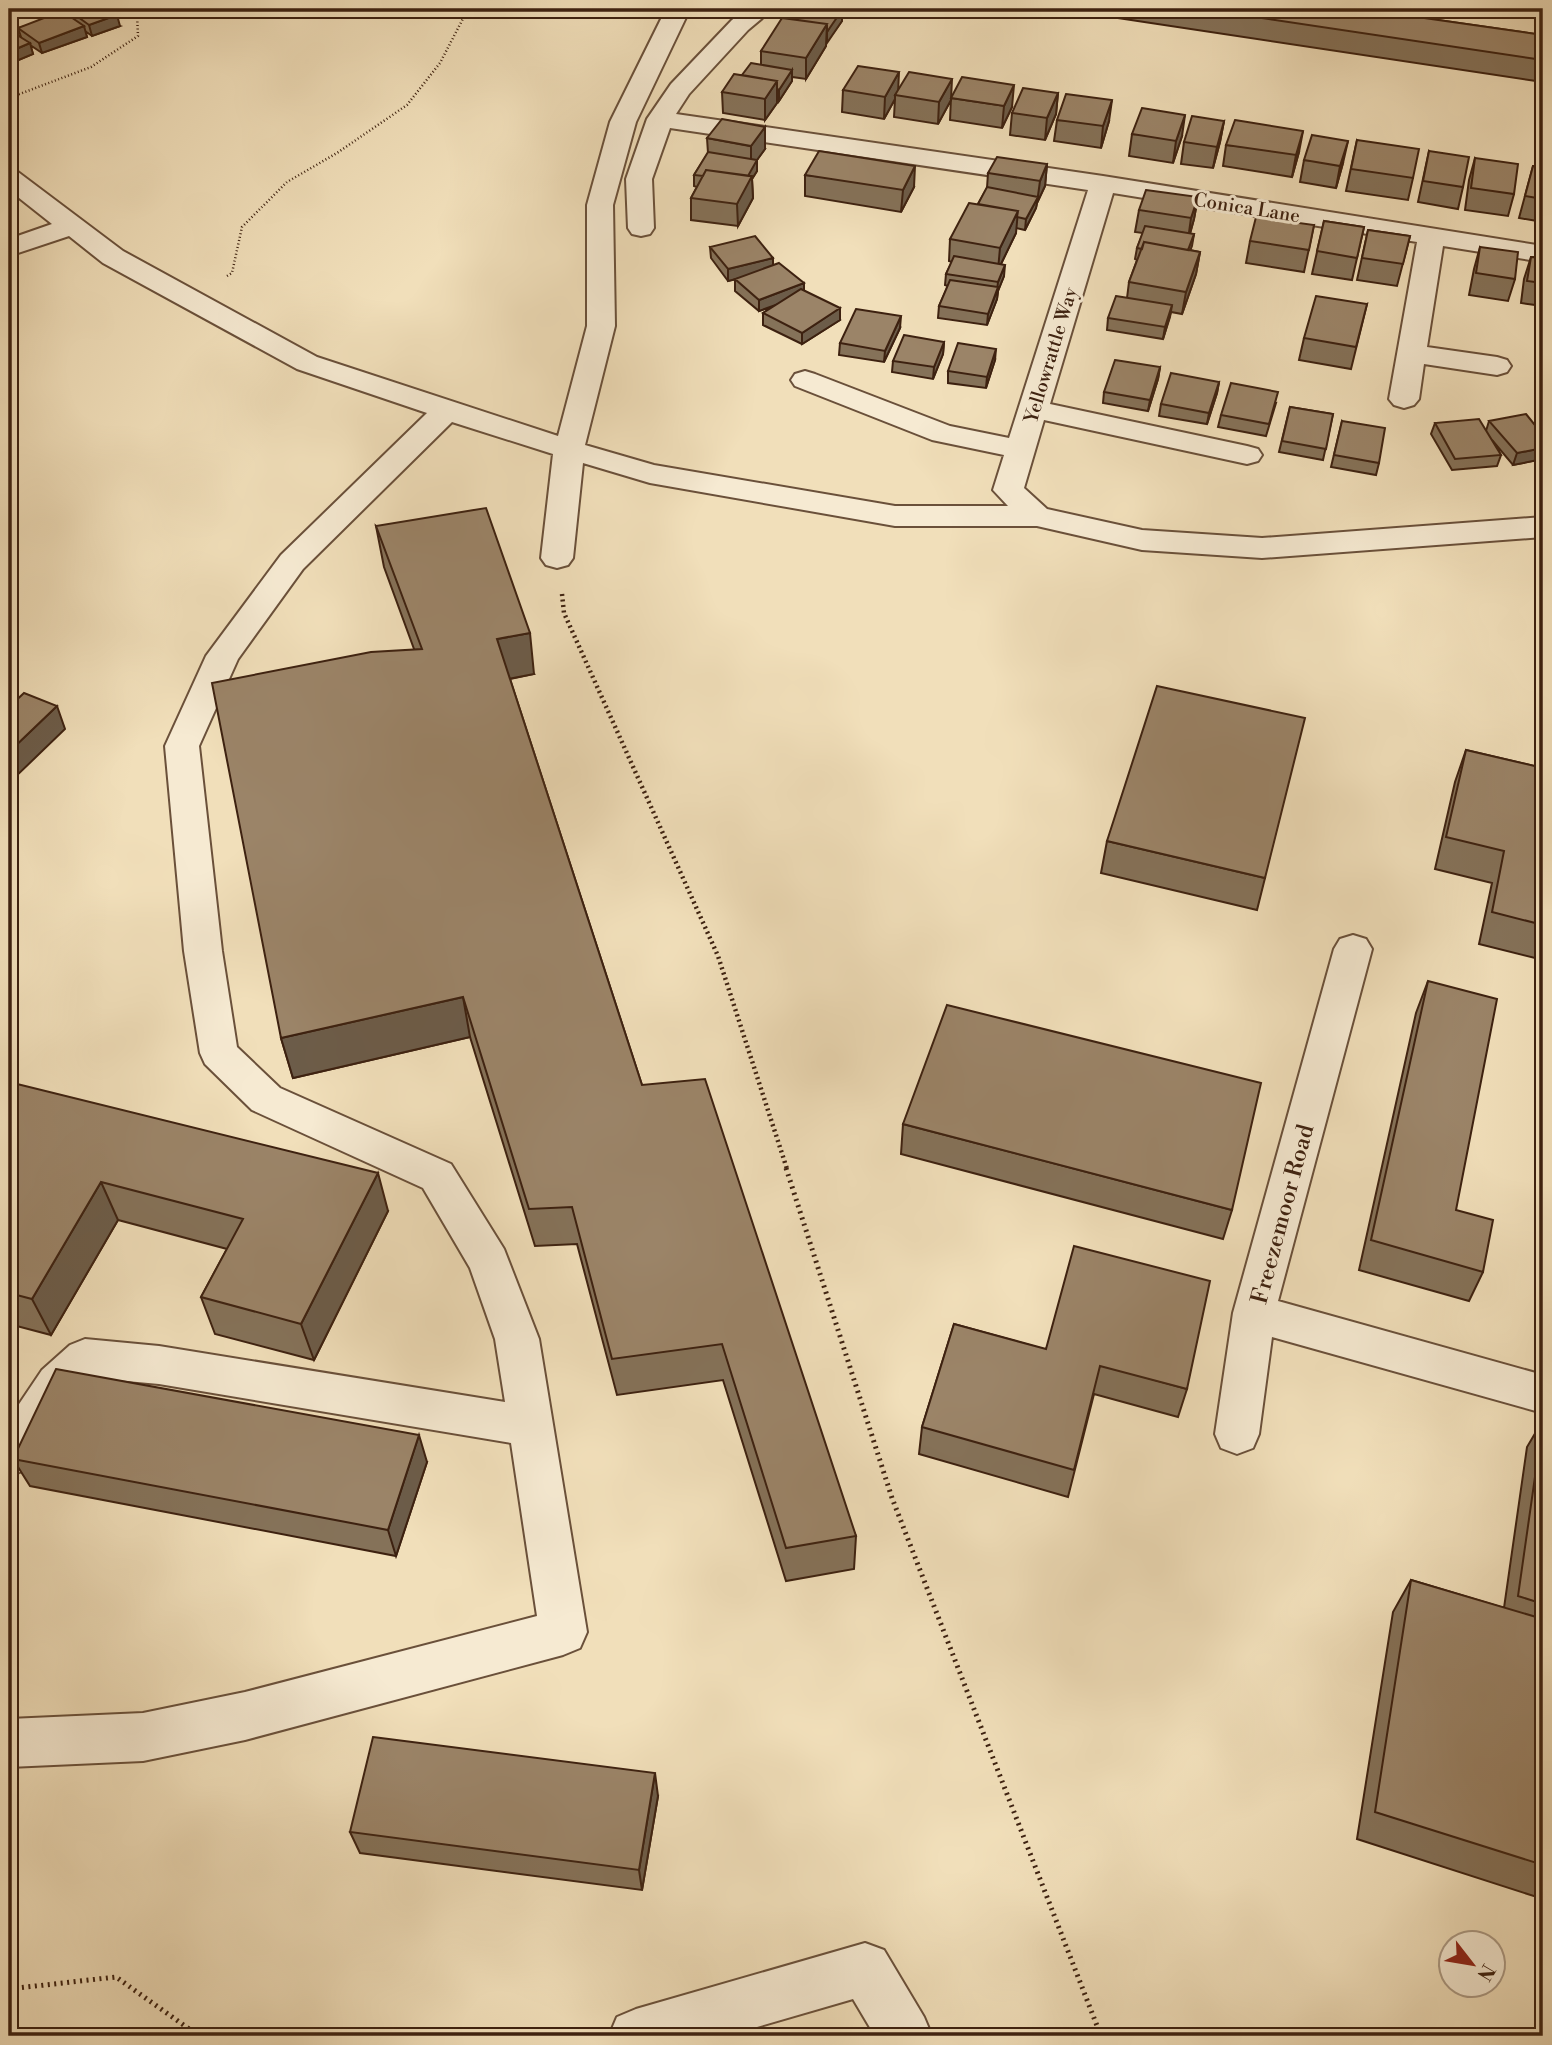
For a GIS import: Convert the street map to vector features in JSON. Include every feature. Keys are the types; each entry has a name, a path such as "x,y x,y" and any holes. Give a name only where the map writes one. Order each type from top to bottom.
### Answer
{"street":[{"path":"557,558 569,450 601,326 600,205 623,122 678,9"},
{"path":"641,228 639,179 660,119 680,89 740,25 761,9"},
{"name":"Conica Lane","path":"660,119 1103,184 1543,254"},
{"path":"9,178 113,257 307,363 569,450 650,474 895,516 1037,516 1142,540 1262,548 1543,527"},
{"name":"Yellowrattle Way","path":"1037,516 1008,490 1103,184"},
{"path":"9,248 72,226"},
{"path":"1404,399 1431,236"},
{"path":"1412,354 1497,366"},
{"path":"805,380 943,434 1021,449"},
{"path":"1034,408 1247,455"},
{"path":"9,1743 143,1737 245,1716 563,1632 517,1339 489,1262 437,1176 266,1099 219,1054 203,951 183,746 223,656 292,562 447,410"},
{"name":"Freezemoor Road","path":"1353,949 1254,1312 1543,1394"},
{"path":"1237,1434 1254,1312"},
{"path":"9,1456 58,1384 85,1358 159,1364 531,1426"},
{"path":"636,2036 865,1969 905,2036"}],"path":[{"path":"9,97 92,66 138,36 137,14 141,9"},
{"path":"192,301 232,273 242,227 287,182 337,153 407,105 440,63 468,9"},
{"path":"557,558 564,613 718,956 892,1498 1101,2036"},
{"path":"9,1989 116,1977 199,2036"}],"building":[{"path":"67,9 108,9 117,15 89,25"},
{"path":"798,9 842,10 827,32 827,24 791,19"},
{"path":"1201,9 1361,9 1543,35 1543,60"},
{"path":"62,11 84,26 39,43 18,28"},
{"path":"782,18 827,24 806,58 761,51"},
{"path":"9,30 30,43 9,52"},
{"path":"751,63 792,70 779,90 777,81 742,75"},
{"path":"858,66 899,72 885,97 843,90"},
{"path":"909,72 952,79 939,102 895,95"},
{"path":"734,74 777,81 765,99 722,92"},
{"path":"962,77 1014,85 1004,106 951,98"},
{"path":"1023,88 1058,93 1047,118 1012,113"},
{"path":"1066,94 1112,100 1103,126 1057,120"},
{"path":"1142,108 1185,115 1176,141 1132,134"},
{"path":"1192,116 1224,121 1217,147 1184,142"},
{"path":"722,119 765,127 751,146 707,138"},
{"path":"1235,120 1303,131 1296,155 1226,145"},
{"path":"1312,135 1348,141 1340,166 1304,160"},
{"path":"1357,140 1419,149 1413,178 1351,169"},
{"path":"819,151 915,166 903,190 805,175"},
{"path":"1429,151 1469,157 1463,187 1423,181"},
{"path":"708,152 757,160 748,176 706,170 703,176 694,175"},
{"path":"997,157 1047,164 1040,181 988,173"},
{"path":"1475,158 1518,164 1514,194 1471,188"},
{"path":"1533,166 1543,167 1543,199 1525,196"},
{"path":"706,170 752,176 737,204 691,198"},
{"path":"987,187 1038,197 1026,219 1017,217 1018,211 978,204"},
{"path":"1146,190 1198,197 1191,218 1139,210"},
{"path":"969,203 1018,211 1000,248 950,239"},
{"path":"1256,217 1314,225 1309,250 1250,241"},
{"path":"1324,221 1364,227 1357,258 1317,251"},
{"path":"1145,226 1194,234 1188,250 1144,242 1142,249 1137,248"},
{"path":"1368,230 1410,236 1403,264 1362,258"},
{"path":"755,236 773,258 728,269 710,247"},
{"path":"1144,242 1200,252 1186,292 1129,282"},
{"path":"1480,247 1518,252 1515,279 1476,273"},
{"path":"954,256 1005,265 998,282 946,274"},
{"path":"1531,257 1543,258 1543,283 1527,281"},
{"path":"779,263 804,283 759,300 735,279"},
{"path":"950,280 998,287 988,314 939,306"},
{"path":"801,289 840,308 802,333 763,313"},
{"path":"1116,296 1172,305 1165,327 1108,318"},
{"path":"1316,296 1367,304 1356,347 1304,338"},
{"path":"856,309 901,316 885,351 840,343"},
{"path":"904,335 944,342 934,367 893,361"},
{"path":"958,343 996,349 987,377 948,371"},
{"path":"1115,360 1160,367 1150,400 1104,392"},
{"path":"1171,373 1219,382 1209,413 1161,404"},
{"path":"1231,383 1278,392 1269,424 1221,415"},
{"path":"1290,407 1333,414 1326,449 1282,441"},
{"path":"1526,414 1543,435 1543,448 1517,453 1489,421"},
{"path":"1479,419 1501,455 1455,459 1435,423"},
{"path":"1342,421 1385,428 1379,463 1334,455"},
{"path":"486,508 530,633 497,639 642,1085 705,1079 856,1536 786,1548 722,1344 612,1359 572,1207 529,1209 463,997 281,1038 212,683 371,652 422,649 376,526"},
{"path":"1157,686 1305,718 1265,878 1107,841"},
{"path":"24,693 57,706 9,752 9,707"},
{"path":"1466,750 1543,768 1543,925 1492,912 1504,851 1446,837"},
{"path":"1428,981 1497,999 1456,1210 1493,1220 1483,1272 1371,1240"},
{"path":"947,1005 1261,1083 1232,1210 903,1124"},
{"path":"9,1082 378,1173 301,1324 201,1297 243,1219 101,1182 32,1299 9,1293"},
{"path":"1074,1246 1210,1281 1187,1389 1100,1366 1074,1470 922,1427 954,1324 1046,1349"},
{"path":"56,1369 419,1435 388,1530 13,1459"},
{"path":"1543,1421 1543,1604 1518,1596"},
{"path":"1411,1580 1543,1619 1543,1865 1375,1812"},
{"path":"373,1737 655,1773 639,1870 350,1832"}]}
